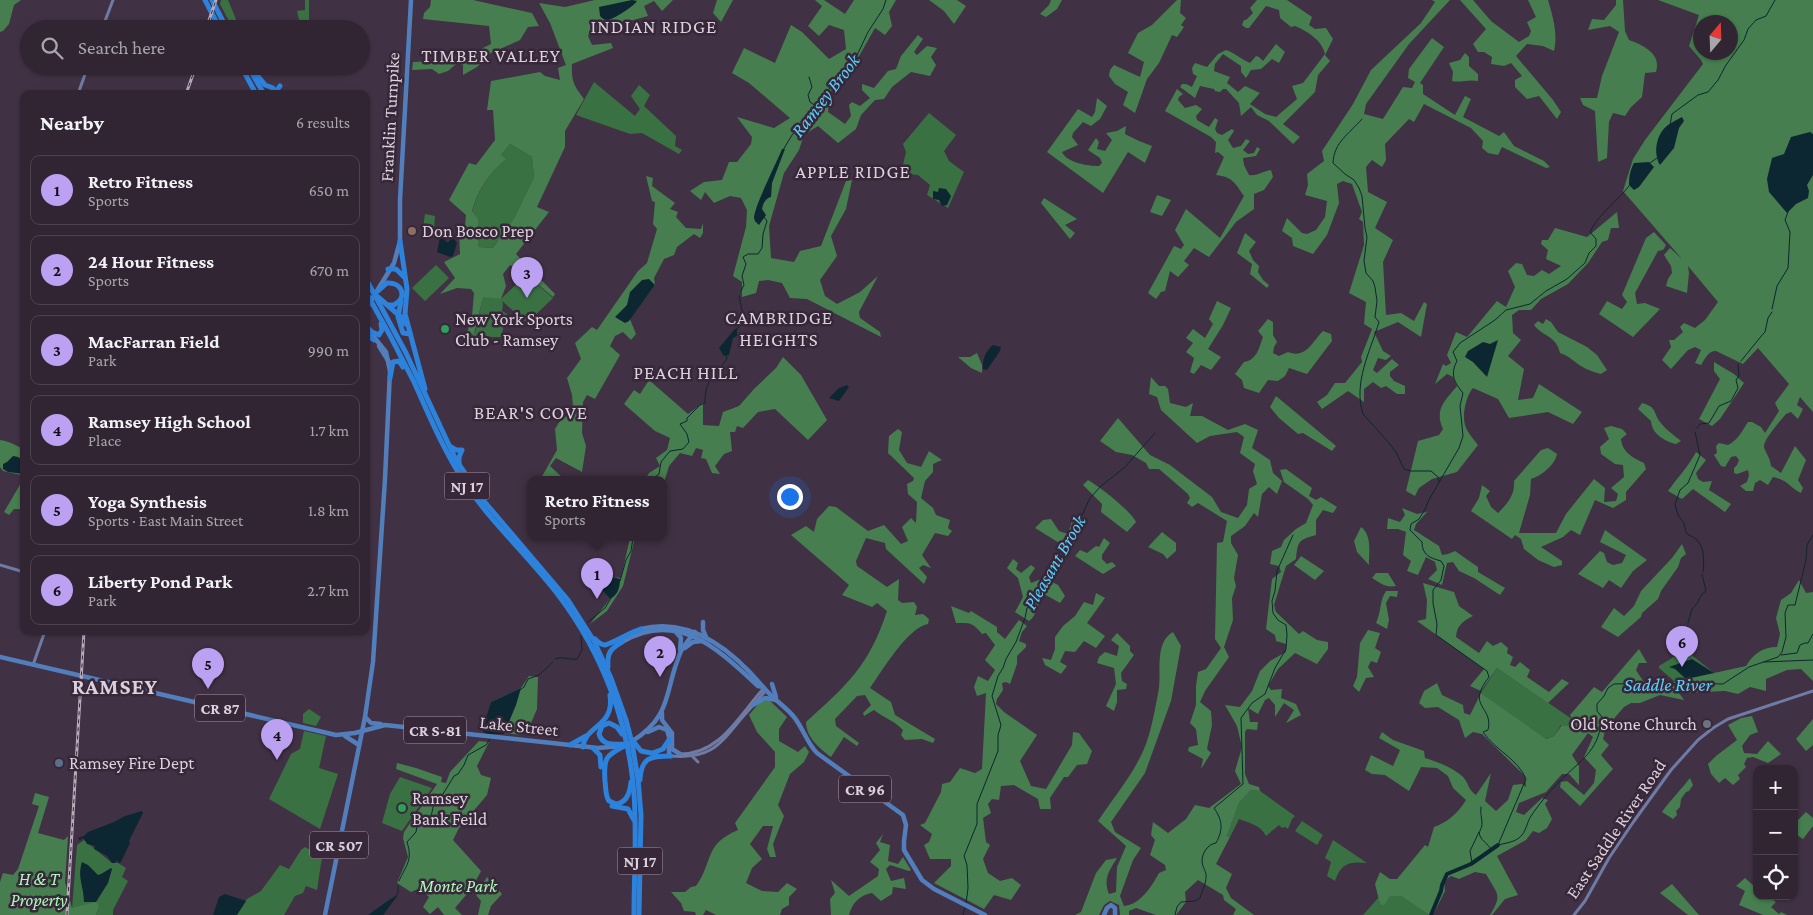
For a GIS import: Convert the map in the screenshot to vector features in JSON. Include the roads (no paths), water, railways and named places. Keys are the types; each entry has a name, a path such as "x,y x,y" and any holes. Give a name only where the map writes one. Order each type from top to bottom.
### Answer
{"highway":[{"path":"205,0 216,20"},
{"path":"212,1 223,20"},
{"path":"245,75 250,90"},
{"path":"246,75 254,90"},
{"path":"254,75 262,90"},
{"path":"256,75 263,84 272,88 272,90"},
{"path":"263,84 272,81"},
{"path":"276,90 280,86"},
{"path":"400,239 407,284 405,314 420,364 428,402"},
{"path":"390,269 396,268 407,284"},
{"path":"377,290 387,283 394,283 400,287 403,294 398,314 403,333 410,334"},
{"path":"370,284 385,304 398,314"},
{"name":"NJ 17","path":"370,286 406,353 460,466 483,500 561,590 587,629 609,673 622,708 635,761 640,803 639,915"},
{"path":"385,304 394,305 401,299"},
{"name":"NJ 17","path":"370,307 377,311 460,477 486,512 564,603 584,634 608,683 620,719 631,769 636,824 634,915"},
{"path":"370,330 379,335 382,332 377,311"},
{"path":"370,336 374,340"},
{"path":"390,378 392,364 397,360 415,385"},
{"path":"448,444 454,450 462,450 459,457 460,466"},
{"path":"587,629 597,642 605,645 641,629"},
{"path":"609,673 608,652 612,647 622,642"},
{"path":"583,747 585,740 605,720 610,712 611,704 608,683"},
{"path":"616,747 601,739 599,732 603,725 611,723 617,726 628,754"},
{"path":"628,730 638,749 642,752 670,755"},
{"path":"570,745 591,734"},
{"path":"650,753 662,750 670,740"},
{"path":"628,744 616,747 608,756 604,766 607,796 612,803 621,803 628,796 631,769"},
{"path":"592,748 600,756 606,801 612,806 630,810 636,824"},
{"path":"640,803 643,765 653,756 670,755"}],"main road":[{"path":"105,20 113,0"},
{"name":"Franklin Turnpike","path":"370,302 396,259 400,239 411,0"},
{"path":"79,90 85,75"},
{"name":"CR 507","path":"325,915 372,682 390,378 389,358 384,348 370,331"},
{"path":"374,340 389,362"},
{"path":"0,565 20,571"},
{"path":"681,652 695,642 706,639 703,622"},
{"path":"641,629 669,626 693,634"},
{"path":"622,642 637,634 649,632 675,631 693,634"},
{"path":"628,744 652,725 662,712 668,698 681,652 681,638 675,631"},
{"path":"681,652 693,634"},
{"name":"CR 96","path":"693,634 706,639 758,686 765,689 777,700 797,720 809,744 817,753 903,815 906,823 904,848 919,875 931,887 985,915"},
{"path":"33,665 44,635"},
{"name":"CR 87","path":"0,657 336,735 344,735"},
{"path":"753,706 765,698 777,700 772,684"},
{"path":"670,755 692,757 721,743 765,689"},
{"path":"670,755 700,753 710,747 720,739 765,689"},
{"name":"East Saddle River Road","path":"1574,915 1585,901 1613,852 1638,816 1671,770 1698,740 1718,725 1733,717 1766,708 1813,691"},
{"path":"662,712 662,720 672,733 672,749 680,754"},
{"path":"365,717 371,723 385,725"},
{"name":"Lake Street","path":"344,735 385,725 592,748 616,747"},
{"path":"642,734 661,727 668,731 670,755"},
{"path":"344,735 359,742"},
{"path":"692,757 698,762"},
{"path":"1104,915 1107,908 1111,905 1115,909 1115,915"}],"water":[{"path":"632,0 637,1 611,19 607,20 600,16 599,7"},
{"path":"1682,117 1684,121 1679,128 1674,148 1660,165 1656,149 1658,138 1668,125"},
{"path":"1810,132 1813,134 1813,175 1807,185 1809,191 1808,198 1796,204 1787,213 1769,192 1767,179 1772,158 1784,154 1791,137"},
{"path":"782,149 785,149 772,183 771,197 766,200 762,207 766,215 759,225 754,219 755,212"},
{"path":"1649,162 1654,167 1639,187 1634,190 1629,185 1634,163"},
{"path":"939,188 946,189 951,196 947,205 942,206 939,200 933,199 933,191 938,192"},
{"path":"441,233 446,233 448,237 445,239 446,242 454,239 457,243 453,256 450,257 437,252"},
{"path":"649,279 655,285 629,321 625,323 615,317 627,305 630,292 642,280"},
{"path":"737,328 737,336 733,338 729,355 724,356 719,348"},
{"path":"1498,340 1487,377 1473,362 1465,357 1468,351 1483,342 1490,344"},
{"path":"993,345 1001,347 1000,351 987,370 983,369 985,356"},
{"path":"847,385 849,387 839,401 829,398 839,388"},
{"path":"13,456 20,458 20,474 8,472 3,469 3,464"},
{"path":"613,577 620,579 620,585 617,593 610,599 602,590 602,584"},
{"path":"1692,659 1714,673 1686,679 1675,669 1669,667"},
{"path":"521,688 504,734 487,734 482,731 491,702"},
{"path":"142,811 143,813 121,862 118,863 116,861 112,863 107,856 94,849 95,846 87,844 82,838 80,841 78,838 125,816"},
{"path":"82,862 98,875 112,869 108,883 96,902 84,902 80,877"},
{"path":"225,894 246,901 237,915 213,915 219,897"},
{"path":"398,895 383,915 368,915 389,900"}],"waterway":[{"name":"Ramsey Brook","path":"783,150 792,135 813,113 831,86 851,68 886,0"},
{"path":"1670,125 1672,114 1698,95 1708,92 1744,40 1748,29 1756,20 1766,16 1775,0"},
{"path":"809,77 812,87 808,95 810,102 816,106"},
{"path":"1362,119 1339,144 1333,163 1354,180 1362,196 1367,237 1364,261 1366,273 1373,281 1375,287 1377,301 1375,317 1379,322 1361,379 1360,402 1363,414 1396,452 1404,469 1431,471 1438,477 1439,482"},
{"path":"1650,163 1657,158"},
{"path":"1498,845 1526,779 1518,766 1483,732 1488,730 1489,722 1480,701 1480,695 1482,687 1489,677 1487,671 1436,635 1437,624 1433,603 1433,590 1441,580 1444,566 1441,561 1425,553 1422,542 1410,530 1411,524 1419,519 1424,511 1459,448 1463,436 1460,406 1463,393 1457,385 1453,374 1457,361 1453,352 1460,343 1495,320 1506,310 1530,304 1546,291 1567,279 1585,263 1589,253 1596,246 1596,239 1590,232 1603,213 1629,186"},
{"path":"1772,309 1777,286 1788,268 1790,232 1785,220 1788,212"},
{"name":"Ramsey Brook","path":"741,291 744,285 742,276 746,264 743,257 748,254 758,254 762,248 763,234 767,221 764,217"},
{"name":"Ramsey Brook","path":"737,329 744,320 739,296"},
{"path":"1741,361 1765,332 1768,318 1772,312"},
{"name":"Ramsey Brook","path":"656,476 659,474 661,462 670,451 683,449 689,442 687,434 680,424 687,421 687,418 700,405 705,403 705,395 709,383 727,359 726,355"},
{"path":"1697,428 1700,424 1709,423 1719,406 1731,401 1738,388 1736,380 1739,376 1738,364"},
{"path":"1695,432 1700,455 1688,483 1680,490 1675,504 1678,515 1684,523 1686,533 1700,543 1704,560 1703,572"},
{"name":"Pleasant Brook","path":"966,904 968,888 967,865 964,856 977,824 977,804 998,751 998,735 1001,725 992,696 998,676 1016,642 1027,608 1040,596 1041,579 1063,547 1071,539 1090,498 1101,486 1124,468 1155,433"},
{"path":"1175,915 1177,907 1181,902 1195,901 1200,898 1206,880 1202,858 1206,849 1216,843 1221,830 1219,817 1214,808 1243,784 1241,718 1252,703 1265,694 1275,668 1286,649 1286,625 1278,620 1273,613 1272,601 1277,571 1293,535"},
{"name":"Saddle River","path":"1498,845 1520,837 1531,816 1542,801 1590,752 1598,737 1602,717 1597,711 1597,704 1608,688 1614,684 1649,683 1659,687 1677,683 1723,684 1749,667 1778,657 1782,652 1786,637 1785,613 1788,605 1795,605 1806,560 1807,545 1813,535"},
{"name":"Ramsey Brook","path":"620,581 626,560 631,551 633,541"},
{"path":"1688,623 1692,609 1706,591 1702,574"},
{"name":"Ramsey Brook","path":"588,622 605,608 611,598"},
{"path":"1680,647 1679,645 1688,626"},
{"path":"1781,655 1797,653 1800,645 1808,643 1813,634"},
{"name":"Ramsey Brook","path":"555,659 577,659 582,650 581,636"},
{"path":"1680,651 1686,658"},
{"path":"1764,662 1813,660"},
{"name":"Ramsey Brook","path":"520,690 528,679 539,675 553,662"},
{"name":"Ramsey Brook","path":"399,881 409,858 407,842 416,832 417,826 425,823 430,817 433,801 443,794 454,776 458,774 464,765 468,755 486,745 490,739"},
{"path":"1481,807 1482,824 1480,834 1491,849"},
{"path":"1472,863 1470,851 1479,832"},
{"name":"Saddle River","path":"1431,915 1447,874 1471,864 1498,845"},
{"name":"Ramsey Brook","path":"395,897 398,893 398,886"},
{"name":"Pleasant Brook","path":"963,915 965,908"}],"railway":[{"path":"209,20 216,0"},
{"path":"187,90 193,75"},
{"path":"67,915 84,635"}],"place":[{"name":"Don Bosco Prep","path":"412,231"},
{"name":"MacFarran Field","path":"527,298"},
{"name":"New York Sports Club - Ramsey","path":"445,329"},
{"name":"Retro Fitness","path":"597,599"},
{"name":"Liberty Pond Park","path":"1682,667"},
{"name":"24 Hour Fitness","path":"660,677"},
{"name":"Yoga Synthesis","path":"208,689"},
{"name":"Old Stone Church","path":"1707,724"},
{"name":"Ramsey High School","path":"277,760"},
{"name":"Ramsey Fire Dept","path":"59,763"},
{"name":"Ramsey Bank Feild","path":"402,808"}],"district":[{"name":"INDIAN RIDGE","path":"654,26"},
{"name":"TIMBER VALLEY","path":"491,55"},
{"name":"APPLE RIDGE","path":"853,171"},
{"name":"CAMBRIDGE HEIGHTS","path":"779,328"},
{"name":"PEACH HILL","path":"686,372"},
{"name":"BEAR'S COVE","path":"531,412"},
{"name":"RAMSEY","path":"115,686"}],"park label":[{"name":"Monte Park","path":"458,886"},
{"name":"H & T Property","path":"39,890"}]}
